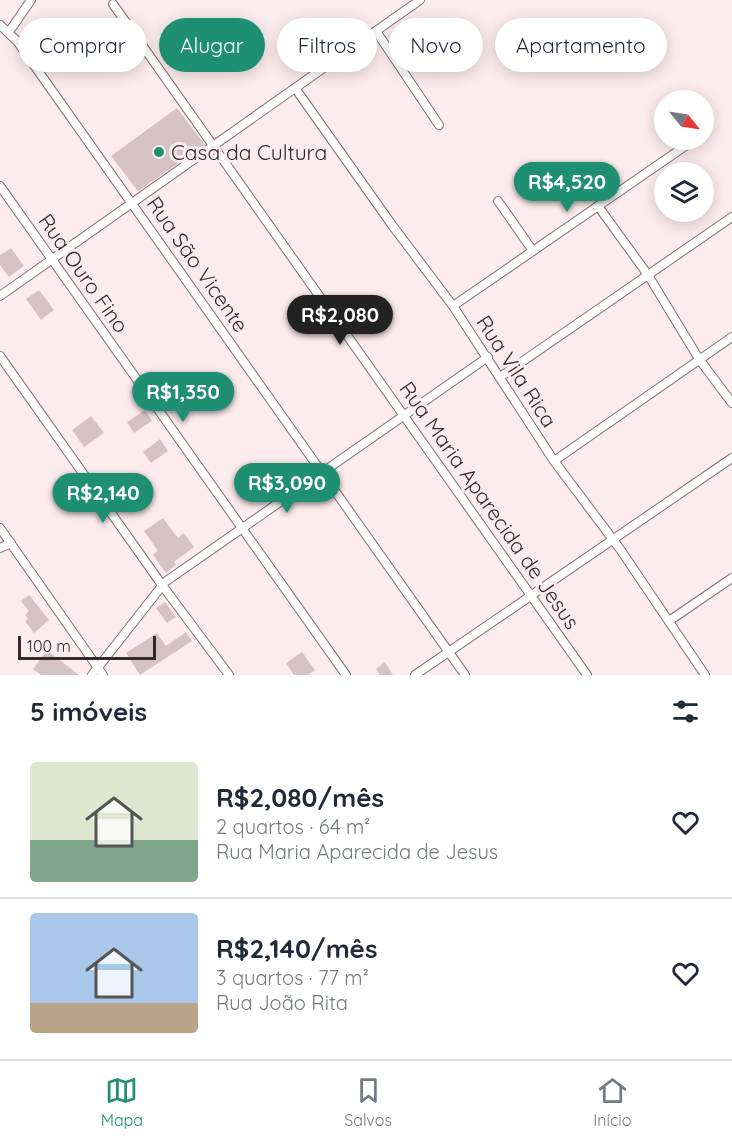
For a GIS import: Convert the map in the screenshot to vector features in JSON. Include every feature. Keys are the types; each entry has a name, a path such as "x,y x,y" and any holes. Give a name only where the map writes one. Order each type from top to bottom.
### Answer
{"street":[{"path":"9,32 31,0"},
{"path":"377,30 420,0"},
{"name":"Rua Maria Aparecida de Jesus","path":"113,4 532,594 587,675"},
{"name":"Rua São Vicente","path":"0,25 9,32 133,202 465,675"},
{"path":"377,32 439,125"},
{"path":"0,296 318,72"},
{"name":"Rua Vila Rica","path":"295,88 392,225 453,306 554,461 613,538 705,675"},
{"path":"453,306 679,150"},
{"name":"Rua Ouro Fino","path":"0,186 346,675"},
{"path":"498,201 533,251"},
{"path":"598,206 648,275 699,359 732,403"},
{"path":"500,377 732,217"},
{"path":"554,461 732,337"},
{"path":"0,356 162,585 229,675"},
{"path":"92,675 162,585 488,357"},
{"path":"415,675 732,458"},
{"path":"0,528 103,675"},
{"path":"0,548 11,543"},
{"path":"669,621 732,578"}],"building":[{"name":"Casa da Cultura","path":"177,108 205,145 138,191 111,156"},
{"path":"11,248 24,266 9,277 0,265 0,255"},
{"path":"39,290 54,310 41,320 26,299"},
{"path":"145,410 152,421 134,433 127,422"},
{"path":"91,416 104,433 84,447 72,430"},
{"path":"160,439 168,451 151,463 143,452"},
{"path":"128,484 141,503 130,511 116,492"},
{"path":"163,518 178,538 184,533 194,547 174,562 176,565 166,573 153,555 158,551 144,531"},
{"path":"29,595 49,620 34,633 25,621 28,619 25,615 29,611 21,601"},
{"path":"165,602 176,617 167,623 156,608"},
{"path":"186,632 192,641 140,675 126,653 157,633 166,646"},
{"path":"47,650 79,675 41,675 33,669"},
{"path":"302,652 315,670 308,675 294,675 286,663"},
{"path":"385,662 393,675 380,675 376,669"}],"place":[{"name":"Casa da Cultura","path":"159,152"}]}
